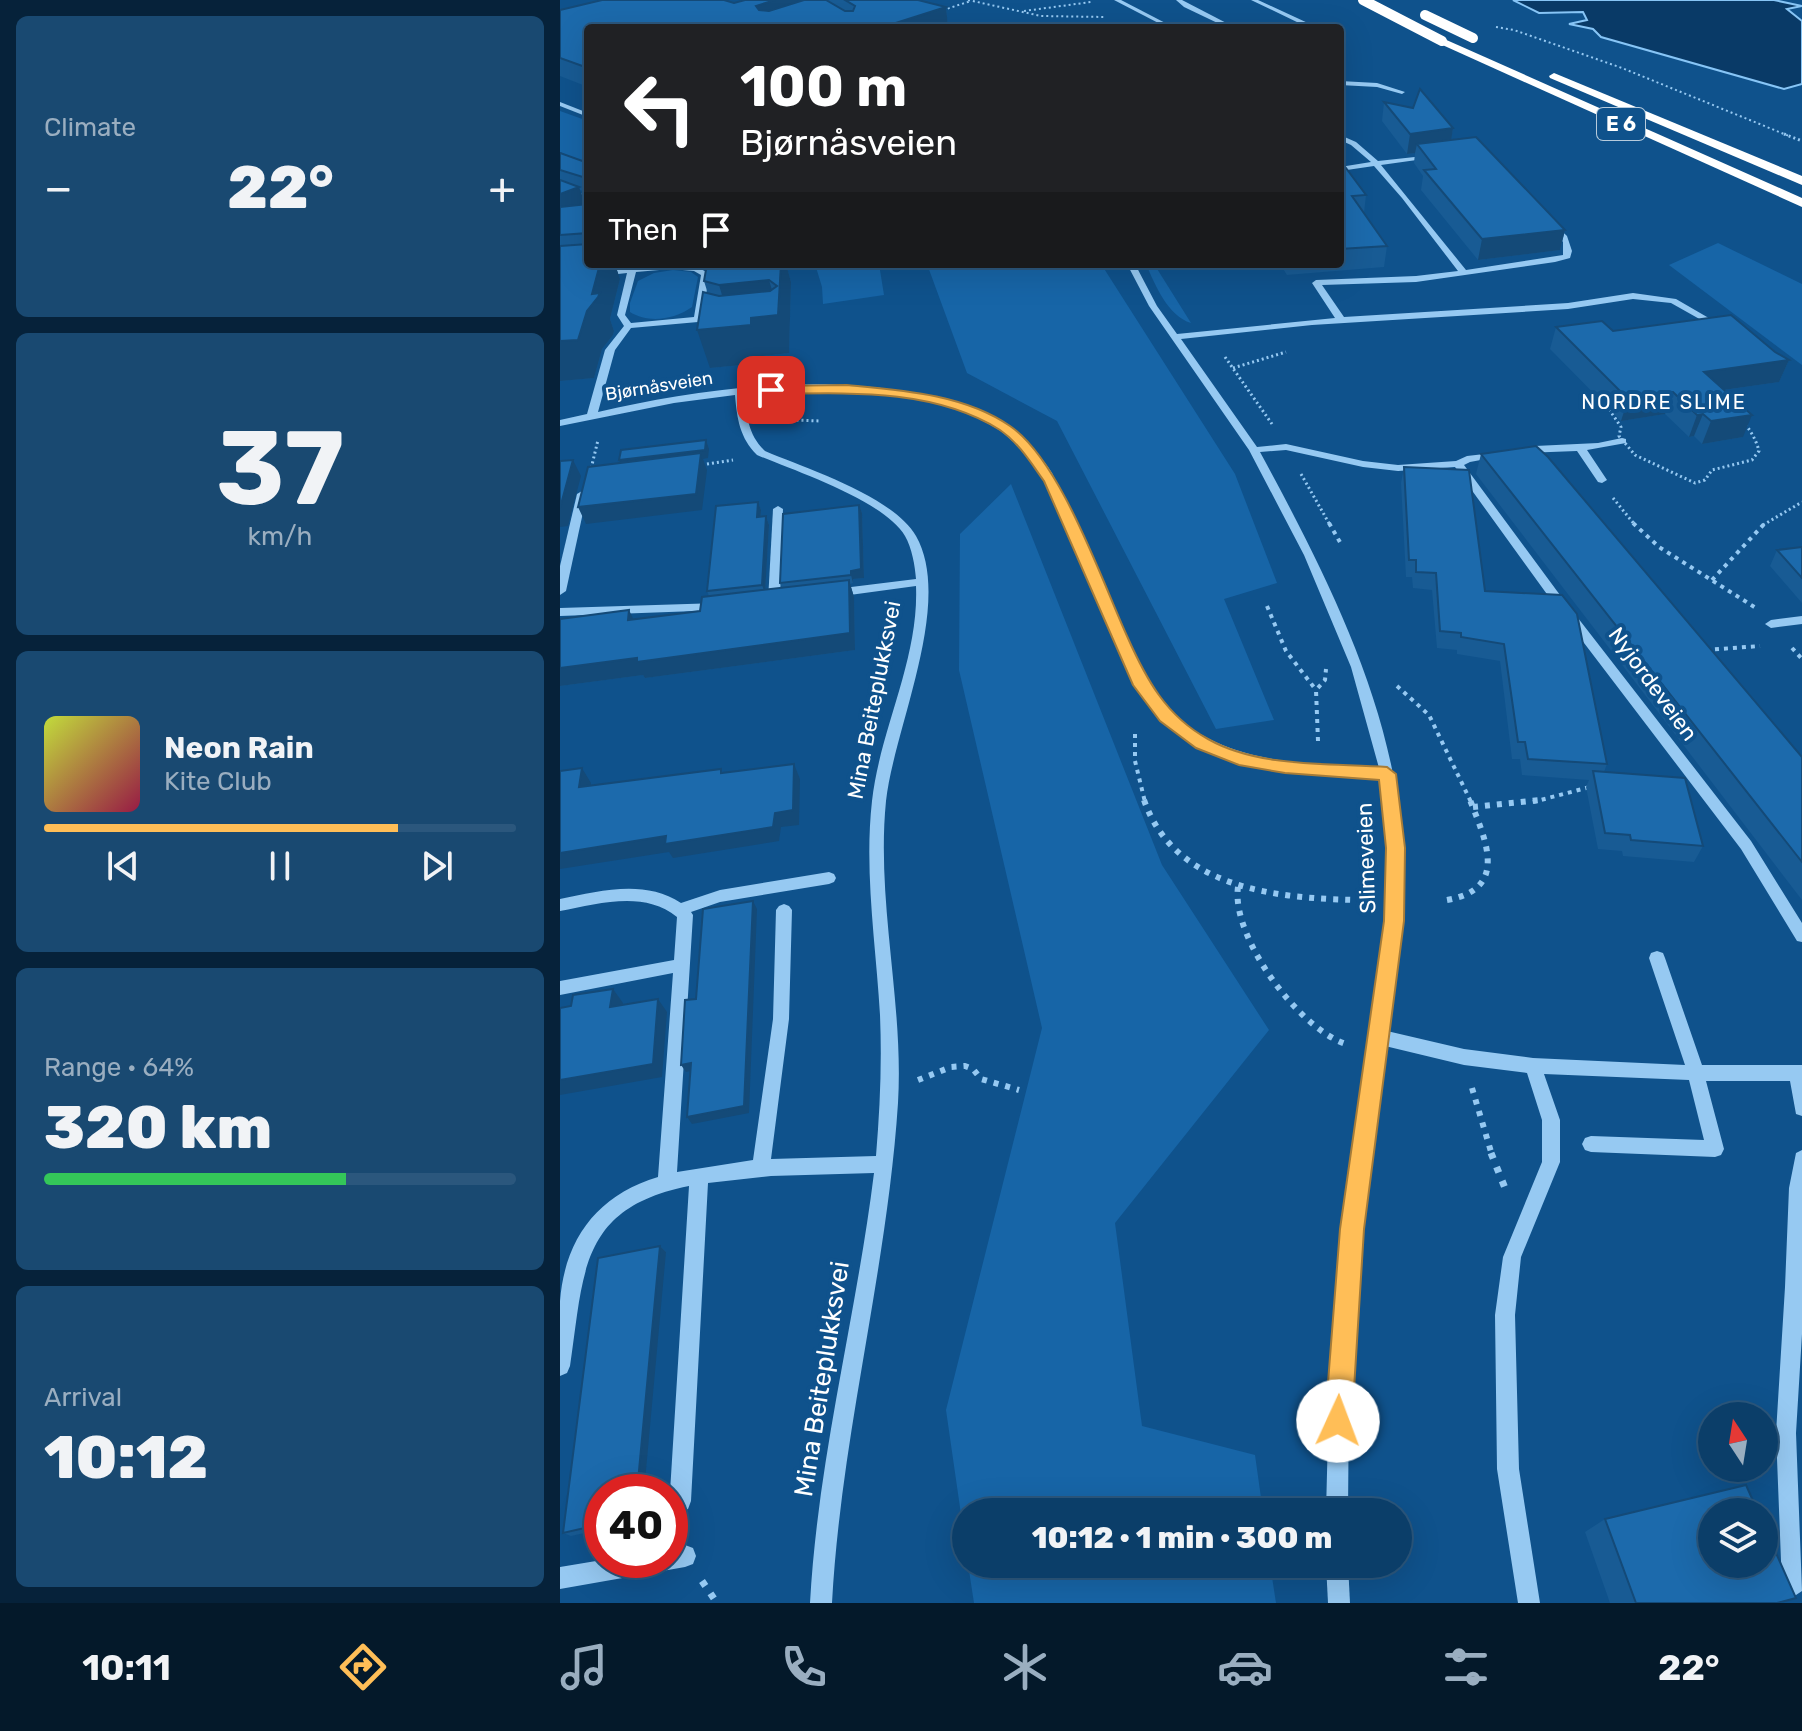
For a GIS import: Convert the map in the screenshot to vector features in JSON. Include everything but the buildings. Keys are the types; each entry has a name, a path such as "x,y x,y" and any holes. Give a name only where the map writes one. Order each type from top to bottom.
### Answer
{"highway":[{"name":"E 6","path":"1363,0 1442,41 1802,203"},
{"path":"1420,12 1479,41"},
{"name":"E 6","path":"1535,67 1802,181"}],"street":[{"path":"1179,0 1224,24"},
{"path":"1254,0 1307,24"},
{"path":"1115,2 1152,24"},
{"path":"1115,2 1163,24"},
{"path":"1344,83 1377,85 1402,92"},
{"path":"560,104 584,113"},
{"path":"1344,139 1354,143 1375,163 1463,272"},
{"path":"1344,168 1443,154"},
{"path":"560,188 584,197"},
{"path":"1341,320 1316,283 1416,279 1567,256 1567,242 1543,215"},
{"path":"586,276 661,268"},
{"path":"690,268 703,271 698,319"},
{"name":"Slimeveien","path":"1133,268 1153,306 1254,450 1329,598 1357,667 1387,774 1395,848 1394,909 1378,1046 1360,1155 1343,1324 1337,1498"},
{"path":"628,326 621,315 632,271"},
{"path":"1176,337 1341,320 1568,306 1633,296 1673,301 1726,331"},
{"path":"592,415 610,350 628,326 698,319 730,328"},
{"name":"Bjørnåsveien","path":"560,423 592,415 739,392 847,389 908,394 973,412 1006,428 1029,449 1051,481 1141,685 1166,717 1202,744 1239,759 1387,774"},
{"name":"Mina Beiteplukksvei","path":"739,392 742,423 749,443 761,453 874,503 898,518 912,539 921,582 916,640 891,737 879,800 877,866 890,1087 875,1227 835,1441 821,1603"},
{"path":"1254,450 1286,447 1363,464 1398,468 1458,464 1467,459 1546,447 1607,447 1622,441"},
{"path":"1580,448 1602,480"},
{"name":"Nyjordeveien","path":"1458,464 1553,594 1746,845 1802,936"},
{"path":"560,591 588,478"},
{"path":"774,601 778,509"},
{"path":"817,596 921,582"},
{"path":"760,603 788,599"},
{"path":"560,612 675,611 732,606"},
{"path":"1771,624 1802,620"},
{"path":"680,909 720,896 829,878"},
{"path":"560,905 642,894 680,909 685,915 667,1183"},
{"path":"761,1168 781,1019 784,910"},
{"path":"1591,1144 1715,1149 1696,1073 1657,958"},
{"path":"560,988 682,965"},
{"path":"1378,1046 1533,1066 1696,1073 1800,1073 1802,1108"},
{"path":"1529,1603 1508,1469 1505,1315 1507,1281 1525,1220 1551,1162 1551,1120 1533,1066"},
{"path":"1793,1586 1786,1433 1802,1159"},
{"path":"560,1366 577,1271 593,1230 614,1204 641,1190 699,1177 761,1168 884,1164"},
{"path":"682,1474 699,1177"},
{"path":"560,1578 584,1574"},
{"path":"1338,1578 1339,1603"}],"path":[{"path":"944,9 969,0 1019,12 1064,18 1110,17"},
{"path":"1019,12 1091,2"},
{"path":"1483,24 1514,30 1622,68 1802,141"},
{"path":"1233,368 1295,348"},
{"path":"1710,397 1723,403 1752,434 1759,451 1752,460 1712,470 1705,480 1695,483 1670,470 1643,462 1622,441 1621,427 1609,409 1634,408 1664,399 1710,397"},
{"path":"588,478 600,430"},
{"path":"1602,480 1623,514 1639,530 1751,603 1771,624"},
{"path":"1712,580 1741,545 1764,524 1802,502"},
{"path":"1267,606 1274,631 1289,657 1316,690 1318,741"},
{"path":"1698,650 1769,646"},
{"path":"1316,690 1325,680 1326,669"},
{"path":"1397,686 1428,713 1473,807 1488,854 1489,872 1469,893 1447,900"},
{"path":"1135,734 1142,798 1165,842 1192,863 1238,887 1295,898 1356,900"},
{"path":"1473,807 1527,804 1559,798 1596,785"},
{"path":"1238,887 1234,908 1248,940 1305,1016 1330,1038 1378,1046"},
{"path":"1464,1057 1498,1173 1525,1220"},
{"path":"890,1087 965,1066 973,1069 981,1079 1019,1090"}],"shaded area":[{"path":"1513,0 1774,0 1802,6 1787,9 1802,21 1802,84 1784,89 1601,37 1593,29 1569,24 1587,20 1583,12 1539,13"},
{"path":"560,111 584,120 584,162 560,152"},
{"path":"1718,243 1802,284 1802,365 1669,265"},
{"path":"816,268 880,268 884,295 823,304"},
{"path":"928,268 1104,268 1235,474 1277,583 1224,599 1274,720 1216,729 1057,421 967,373"},
{"path":"1148,268 1157,268 1191,323 1169,307"},
{"path":"673,270 691,272 698,277 692,307 678,315 653,319 630,312 638,281 654,273"},
{"path":"1011,484 1162,865 1269,1030 1115,1223 1142,1426 1255,1455 1261,1498 959,1498 946,1410 1042,1028 959,670 960,534"},
{"path":"970,1578 1272,1578 1276,1603 974,1603"}],"district":[{"name":"NORDRE SLIME","path":"1664,402"}],"route":[{"path":"771,390 847,389 908,394 973,412 1006,428 1029,449 1051,481 1141,685 1166,717 1202,744 1239,759 1387,774 1395,848 1394,921 1380,1037 1360,1155 1343,1324 1338,1421"}]}
